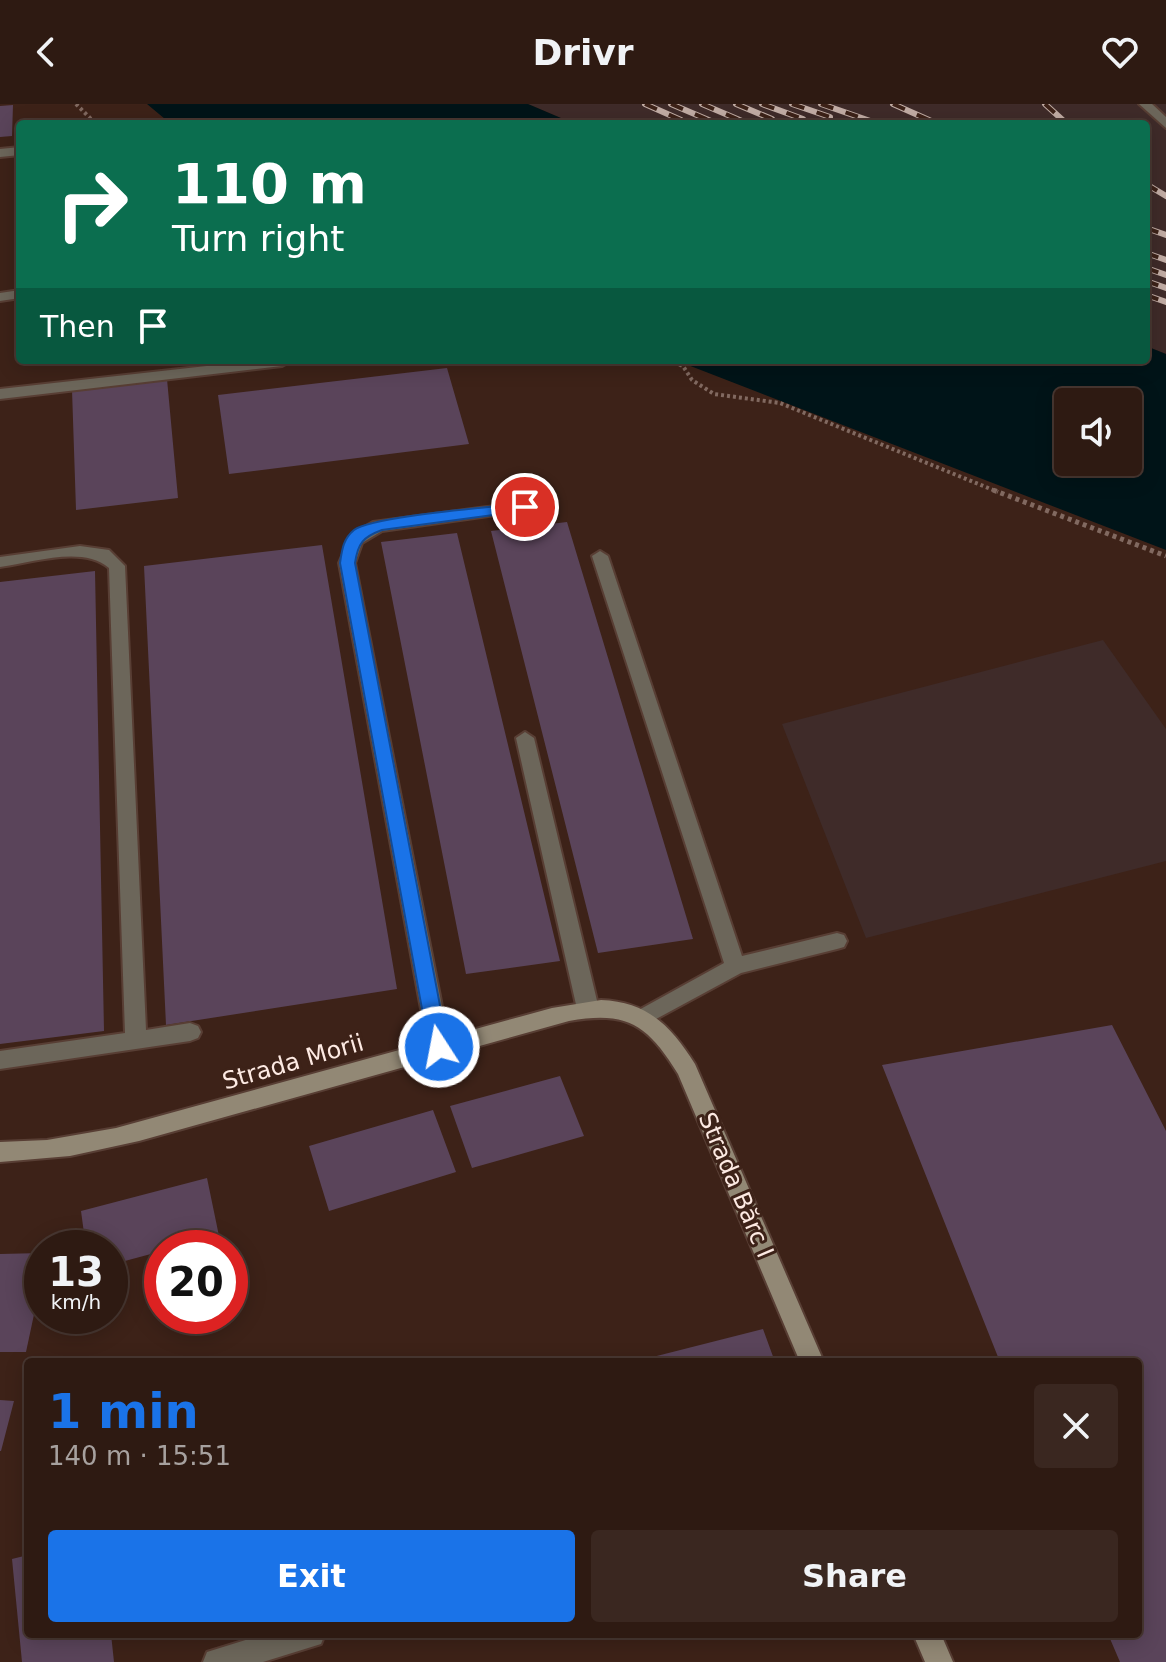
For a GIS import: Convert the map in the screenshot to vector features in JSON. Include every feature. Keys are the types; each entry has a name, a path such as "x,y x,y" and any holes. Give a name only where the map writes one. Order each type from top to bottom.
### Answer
{"street":[{"name":"Strada Morii","path":"0,1152 25,1152 101,1141 588,1009 618,1009 645,1017"},
{"name":"Strada Bărc I","path":"645,1017 669,1041 687,1070 810,1358"},
{"path":"929,1638 939,1662"}],"lane":[{"path":"1145,104 1166,124"},
{"path":"0,394 264,364"},
{"path":"439,1047 347,563 350,545 360,533 379,526 525,507"},
{"path":"0,562 80,551 103,554 117,566 136,1042"},
{"path":"600,556 735,966"},
{"path":"525,738 588,1009"},
{"path":"645,1017 735,966 837,941"},
{"path":"0,1060 190,1032"},
{"path":"217,1662 298,1638"}],"path":[{"path":"76,104 92,120"},
{"path":"678,364 702,390 718,395 775,401 932,467 1166,556"}],"shaded area":[{"path":"147,104 528,104 566,120 166,120"},
{"path":"528,104 1166,104 1166,354 1150,348 1150,120 566,120"},
{"path":"1150,348 1166,354 1166,550 685,364 1150,364"},
{"path":"1103,640 1166,729 1166,861 866,938 782,724"}],"building":[{"path":"13,105 12,136 0,137 0,106"},
{"path":"447,368 469,444 229,474 218,395"},
{"path":"167,379 178,498 76,510 72,390"},
{"path":"567,522 693,939 598,953 491,531"},
{"path":"457,533 560,961 466,974 381,542"},
{"path":"322,545 397,989 166,1025 144,566"},
{"path":"95,571 104,1031 0,1044 0,582"},
{"path":"1112,1025 1166,1131 1166,1662 1120,1662 1110,1638 1142,1638 1142,1358 998,1358 882,1065"},
{"path":"560,1076 584,1136 472,1168 450,1106"},
{"path":"433,1110 456,1172 329,1211 309,1146"},
{"path":"207,1178 218,1230 144,1230 144,1256 128,1260 128,1230 84,1230 81,1211"},
{"path":"24,1253 24,1334 30,1334 26,1352 0,1352 0,1254"},
{"path":"763,1329 774,1358 649,1358"},
{"path":"0,1400 14,1401 1,1451 0,1451"},
{"path":"24,1556 24,1638 111,1638 114,1662 22,1662 12,1559"}],"railway":[{"path":"645,104 681,120"},
{"path":"671,104 709,120"},
{"path":"702,104 740,120"},
{"path":"736,104 772,119"},
{"path":"762,104 803,119"},
{"path":"792,104 830,117"},
{"path":"821,104 867,120"},
{"path":"893,104 929,120"},
{"path":"1045,104 1063,120"},
{"path":"1150,186 1166,196"},
{"path":"1150,229 1166,235"},
{"path":"1150,254 1166,260"},
{"path":"1150,269 1166,275"},
{"path":"1150,282 1166,288"},
{"path":"1150,296 1166,302"}],"route":[{"path":"439,1047 347,563 350,545 360,533 379,526 525,507"}]}
